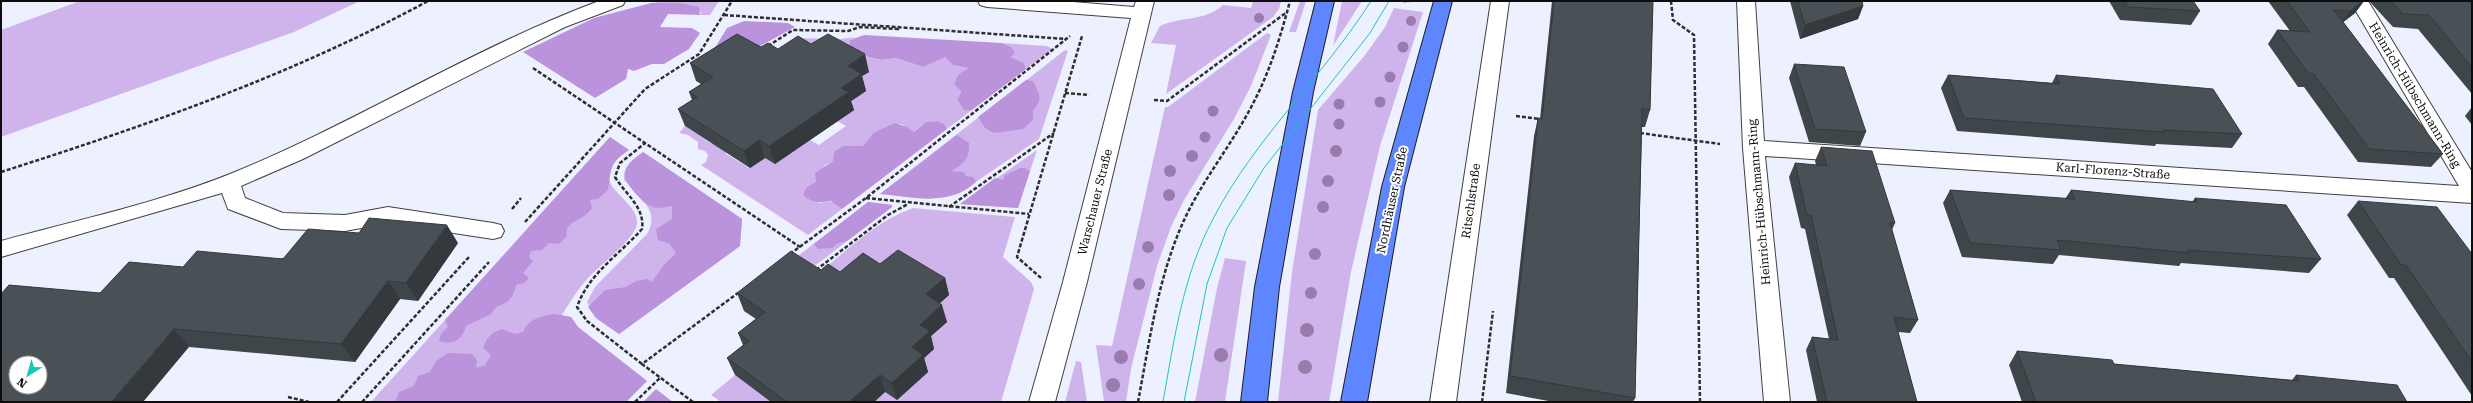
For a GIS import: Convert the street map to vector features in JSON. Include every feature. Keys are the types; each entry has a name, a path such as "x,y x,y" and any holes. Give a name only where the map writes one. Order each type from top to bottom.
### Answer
{"main road":[{"path":"1254,402 1267,287 1303,92 1325,1"},
{"name":"Nordhäuser Straße","path":"1354,402 1393,187 1443,1"}],"street":[{"path":"1,249 191,196 229,183 295,154 558,23 616,1"},
{"path":"987,1 1144,7"},
{"name":"Ritschlstraße","path":"1443,402 1500,1"},
{"name":"Heinrich-Hübschmann-Ring","path":"1746,1 1754,148 1777,402"},
{"name":"Heinrich-Hübschmann-Ring","path":"2359,1 2472,190"},
{"name":"Warschauer Straße","path":"1042,402 1144,7"},
{"name":"Karl-Florenz-Straße","path":"1754,148 2472,195"},
{"path":"229,183 236,203 281,221 345,222 388,215 493,231"}],"path":[{"path":"1,172 243,88 356,39 428,1"},
{"path":"615,123 645,89 699,54 732,1"},
{"path":"1138,402 1161,281 1174,244 1195,197 1250,110 1271,61 1290,1"},
{"path":"1403,1 1410,3"},
{"path":"1671,1 1673,20 1694,35 1697,141 1700,402"},
{"path":"1121,98 1167,101 1287,12"},
{"path":"724,15 899,26 1066,39"},
{"path":"767,46 793,30 848,31 860,27 898,29 899,26"},
{"path":"788,256 866,198 1072,35"},
{"path":"1045,281 1016,257 1082,35"},
{"path":"504,50 800,246"},
{"path":"699,54 706,58"},
{"path":"1516,116 1548,121"},
{"path":"949,207 1054,132"},
{"path":"1634,132 1754,148"},
{"path":"645,143 620,163 615,177 620,186 640,208 644,221 642,229 591,281 582,292 577,307 586,321 693,402"},
{"path":"337,402 493,231 521,198"},
{"path":"866,198 1029,214"},
{"path":"812,273 888,215 909,203"},
{"path":"642,364 743,289"},
{"path":"635,402 661,377"},
{"path":"288,397 309,402"}],"shaded area":[{"path":"80,1 360,1 294,32 1,137 1,30"},
{"path":"667,1 719,1 710,15 700,15 701,12 679,3 651,3"},
{"path":"1253,1 1281,1 1279,9 1273,17 1166,94 1176,45 1151,43 1160,26 1208,14 1223,5 1251,8"},
{"path":"1300,1 1306,1 1296,32 1289,32"},
{"path":"1342,1 1362,1 1333,46"},
{"path":"651,3 679,3 699,7 700,15 668,14 660,27 692,28 700,33 689,49 664,64 652,64 634,71 628,69 626,79 595,98 523,52 594,18"},
{"path":"1394,8 1423,12 1380,146 1351,272 1329,402 1278,402 1292,272 1318,110 1365,55 1385,27"},
{"path":"744,21 788,23 795,27 760,46 713,51 727,28"},
{"path":"1267,33 1271,35 1251,86 1234,119 1184,200 1171,227 1157,266 1131,369 1126,402 1104,402 1096,345 1112,346 1165,107 1168,107"},
{"path":"864,35 1002,43 1011,47 1015,53 1011,57 1024,63 1026,69 972,110 964,110 957,100 961,91 954,84 959,74 969,68 953,65 945,57 923,67 896,58 881,60 860,55 850,49 850,40"},
{"path":"855,37 850,40 860,55 880,60 896,58 923,67 945,56 970,68 957,100 964,110 972,110 947,129 939,122 935,121 922,125 914,132 901,124 873,133 863,146 843,146 833,161 824,166 817,182 807,187 819,203 832,202 837,204 842,209 808,235 701,165 706,162 708,155 705,151 698,149 698,142 688,135 679,133 685,126 710,143 731,148 725,153 749,168 765,158 775,164 810,140 819,145 846,126 837,121 853,110 800,38 841,39"},
{"path":"1002,43 1047,46 1052,49 1026,69 1024,63 1011,57 1011,47"},
{"path":"1065,50 1068,51 1039,139 958,194 930,199 880,194"},
{"path":"1026,80 1033,81 1039,96 1038,103 1033,110 1033,120 1023,129 994,133 985,128 978,117"},
{"path":"937,121 944,124 947,129 842,209 831,201 816,202 809,200 803,195 807,187 816,182 815,173 833,161 834,152 843,146 863,146 873,133 895,123 907,127 914,132 926,122"},
{"path":"957,135 969,143 969,149 967,157 963,163 951,171 964,172 966,176 973,177 976,182 965,190 942,198 918,198 880,194"},
{"path":"610,137 629,150 615,162 609,172 609,181 630,206 635,214 637,224 635,230 624,245 584,282 562,315 571,317 578,327 647,381 626,402 371,402"},
{"path":"610,137 629,150 614,163 608,190 598,199 590,200 592,208 588,213 568,227 567,236 559,244 549,243 542,250 531,251 529,257 533,261 523,273 529,278 524,283 516,285 512,297 507,302 496,307 491,314 466,326 465,331 457,340 449,343 439,341 441,334 448,327 445,320"},
{"path":"1037,150 1018,208 960,204"},
{"path":"643,152 742,219 740,246 619,334 596,318 587,302 595,287 647,234 651,226 650,211 642,199 624,180 625,171 629,164"},
{"path":"643,152 742,219 740,246 619,334 596,318 588,307 605,290 626,287 636,281 647,279 652,282 663,266 676,253 670,244 658,240 656,229 672,219 672,206 658,208 643,202 630,187 625,176 627,167"},
{"path":"1020,168 1025,168 1030,171 1018,208 960,204 995,178 1004,180 1004,176"},
{"path":"868,202 892,205 892,207 808,271 781,269"},
{"path":"868,202 892,205 892,207 847,241 837,244 832,248 818,249 814,244"},
{"path":"913,208 1015,217 1003,257 1031,282 1034,289 1001,402 874,402 885,392 897,400 916,365 924,342 930,312 949,295 813,278 860,239 886,221"},
{"path":"1225,258 1246,261 1225,402 1195,402 1217,288"},
{"path":"554,314 571,317 578,327 647,381 626,402 395,402 399,392 414,386 418,376 430,372 436,361 448,353 472,354 477,360 476,368 485,365 491,355 483,348 486,341 492,334 502,329 515,334 523,332 525,327 532,321 540,317"},
{"path":"1076,361 1081,362 1087,402 1065,402"},
{"path":"735,375 766,398 787,402 721,402 711,395"},
{"path":"656,389 673,402 643,402"}],"building":[{"path":"1554,1 1653,1 1650,110 1642,108 1635,398 1510,376 1538,118 1542,119"},
{"path":"1798,1 1862,1 1863,6 1805,25"},
{"path":"2124,1 2193,1 2200,11 2128,7"},
{"path":"2287,1 2363,1 2350,11 2334,10 2443,154 2369,149 2314,74 2308,73 2277,30 2310,32"},
{"path":"2391,1 2472,1 2472,67 2429,15 2403,14"},
{"path":"737,34 761,47 768,43 778,49 798,36 811,44 828,34 865,54 848,66 862,74 841,88 849,92 769,146 759,140 744,151 678,109 697,97 689,92 713,77 690,63"},
{"path":"1794,64 1844,67 1866,132 1815,129"},
{"path":"1948,75 2060,84 2056,75 2213,89 2242,134 2163,130 2164,132 1964,118"},
{"path":"1821,147 1872,151 1895,223 1890,223 1918,320 1894,317 1917,402 1827,402 1812,337 1838,340 1811,215 1807,215 1795,163 1827,166"},
{"path":"1950,190 2075,199 2071,190 2197,202 2195,198 2286,205 2321,259 2187,250 2189,253 2057,240 2061,250 1970,243"},
{"path":"2358,201 2437,207 2472,254 2472,362 2406,265 2401,265"},
{"path":"369,218 447,225 406,283 388,281 341,344 174,329 111,402 1,402 1,294 9,285 100,293 129,262 183,267 197,251 283,259 308,229 359,233"},
{"path":"898,250 945,278 926,294 942,305 920,325 930,331 912,347 923,355 892,383 880,375 849,402 787,402 727,358 749,341 738,333 765,312 737,293 791,251 821,270 828,264 840,272 863,253 880,264"},
{"path":"2017,351 2112,360 2114,364 2299,381 2296,375 2397,385 2407,402 2036,402"}],"tram line":[{"path":"1163,402 1176,332 1187,285 1194,262 1213,219 1248,162 1332,56 1371,1"},
{"path":"1184,402 1207,284 1227,228 1264,168 1370,33 1389,1"}]}
